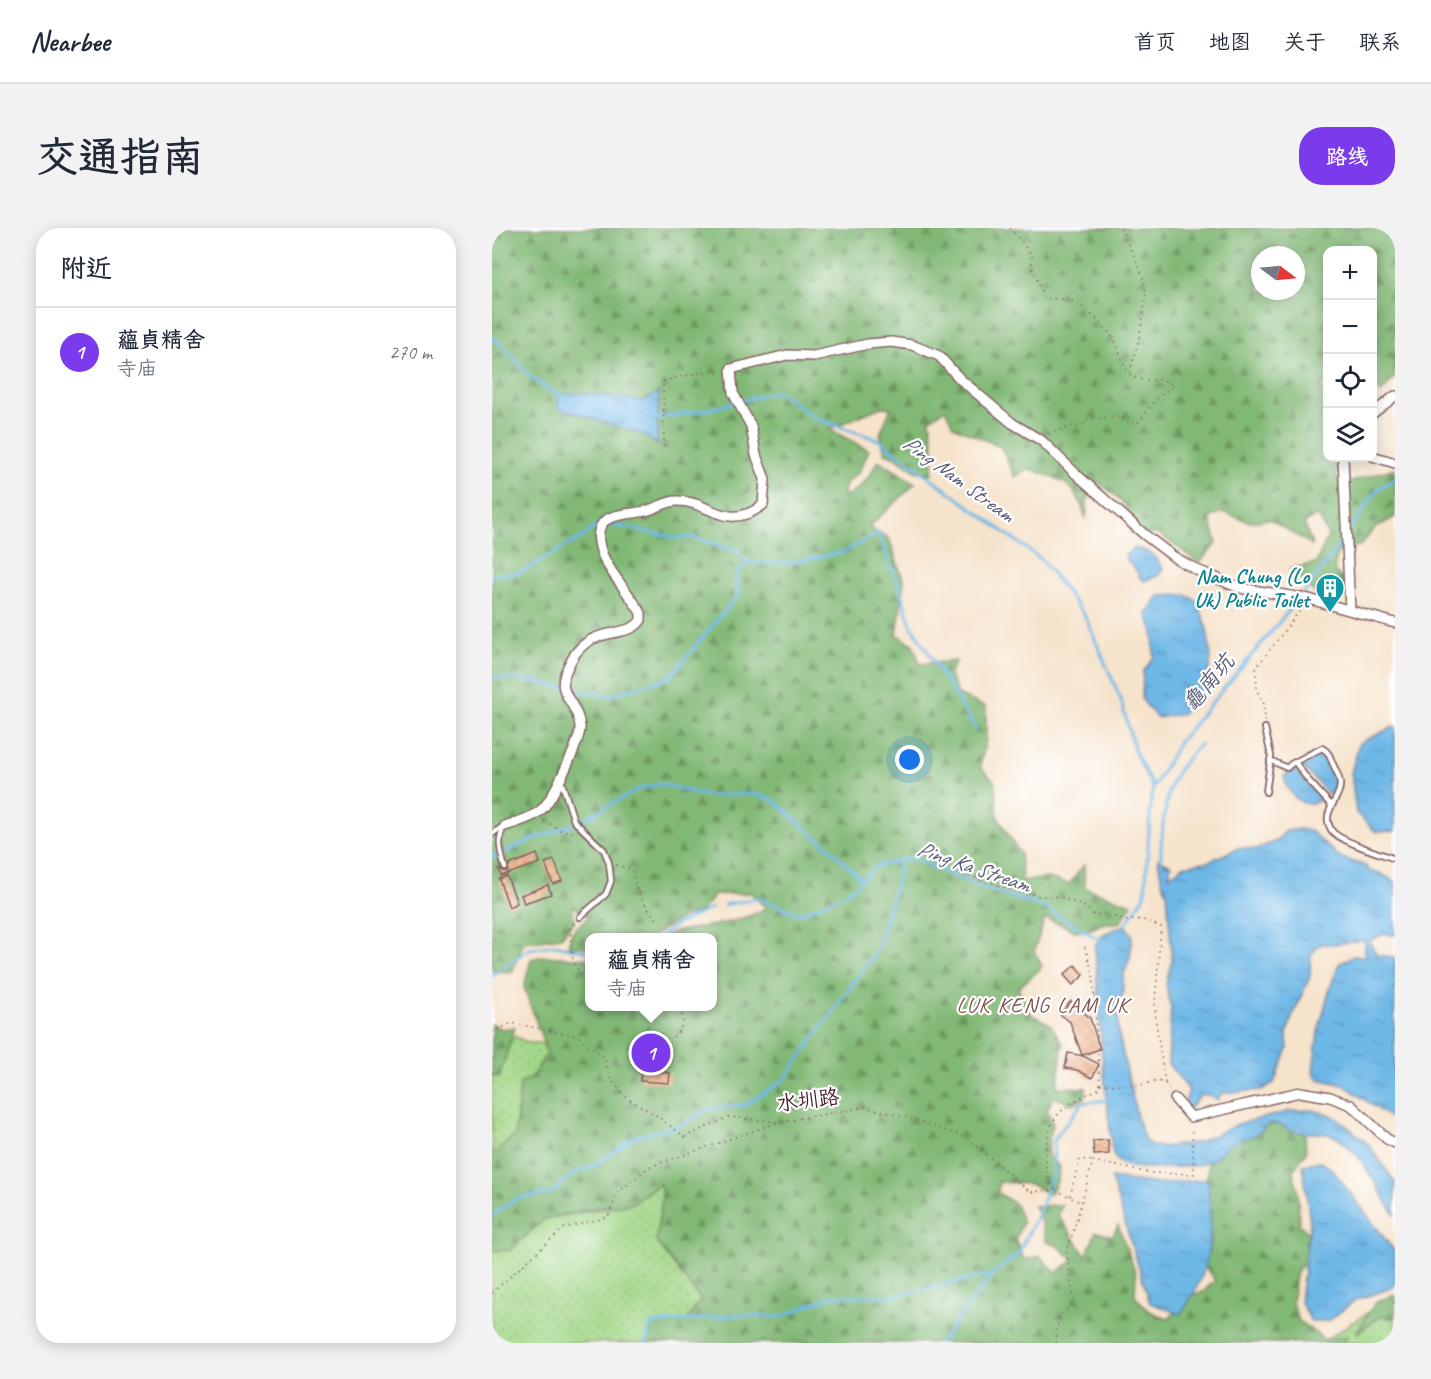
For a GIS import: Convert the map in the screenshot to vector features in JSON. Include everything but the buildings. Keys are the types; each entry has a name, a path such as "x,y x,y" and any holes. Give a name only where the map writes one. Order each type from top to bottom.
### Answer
{"street":[{"path":"505,826 533,815 547,804 577,744 580,731 578,715 563,690 570,662 576,652 589,640 633,628 642,618 601,551 599,536 604,524 615,515 644,511 673,502 683,502 719,514 735,516 753,512 763,505 765,479 756,455 751,426 733,393 730,369 787,355 814,356 868,344 891,342 912,345 939,356 981,397 1012,423 1042,441 1145,535 1174,557 1197,570 1240,588 1309,599 1395,623"},
{"path":"1377,410 1395,396"},
{"path":"1377,458 1395,463"},
{"path":"1342,462 1350,610"},
{"path":"1175,1099 1191,1117 1300,1092 1330,1097 1351,1105 1387,1139 1395,1143"}],"lane":[{"path":"1265,728 1270,760 1266,792"},
{"path":"1270,760 1287,768 1322,748 1328,751 1340,782 1340,792 1329,809 1329,824 1333,833 1349,842 1395,859"},
{"path":"1295,762 1331,805"},
{"path":"560,777 574,821 604,850 609,863 611,881 608,891 599,902 580,917"},
{"path":"492,834 505,826"},
{"path":"505,826 501,831 500,839 505,868"}],"path":[{"path":"1010,228 1032,255 1032,267 1044,298 1073,301 1089,313 1114,339 1129,374 1138,379 1152,381 1161,379 1170,382 1173,386 1158,397 1138,423 1131,424 1120,417 1088,419 1081,426 1071,425 1059,432 1049,433 1042,441"},
{"path":"1120,228 1145,282 1137,348 1129,374"},
{"path":"664,447 663,381 730,369"},
{"path":"1265,728 1264,704 1257,691 1256,668 1309,599"},
{"path":"533,815 562,831 589,834"},
{"path":"609,863 632,869 634,885 642,901 660,923"},
{"path":"952,870 1013,890 1026,890 1037,896 1061,897 1087,908 1095,916 1102,913 1127,921 1141,919 1161,927 1155,1002 1156,1023 1165,1083 1175,1099"},
{"path":"580,917 570,928 571,954 572,962 585,980"},
{"path":"1056,1190 1046,1176 1046,1138 1052,1120 1071,1101 1100,1088 1093,974 1084,944"},
{"path":"673,1037 678,1033 684,1021 680,1011"},
{"name":"水圳路","path":"492,1032 512,1023 578,1036 604,1057 611,1080 628,1100 653,1113 685,1137 728,1117 780,1122 865,1107 910,1118 967,1138 1030,1192 1056,1190 1080,1202"},
{"path":"1100,1084 1136,1086 1158,1081 1165,1083"},
{"path":"1069,1197 1080,1159 1150,1173 1194,1174 1191,1117"},
{"path":"492,1293 564,1228 608,1216 618,1192 649,1167 780,1122"},
{"path":"1056,1343 1058,1320 1074,1300 1066,1250 1073,1233 1092,1161"}],"green space":[{"path":"492,228 1395,228 1395,377 1381,393 1377,389 1377,246 1323,246 1323,385 1321,387 1323,391 1323,462 1338,462 1336,479 1351,482 1395,468 1395,517 1375,528 1361,545 1337,553 1334,570 1347,585 1332,596 1316,594 1290,569 1316,563 1328,536 1318,515 1304,523 1312,545 1270,519 1251,522 1222,512 1210,518 1217,543 1199,563 1159,534 1130,533 1126,507 1096,481 1087,501 1086,519 1078,497 1067,485 1030,469 1015,477 1001,447 953,426 945,409 930,419 934,449 932,474 915,471 896,457 885,453 880,434 891,408 881,407 829,429 869,450 859,472 846,483 843,497 864,482 878,460 915,483 869,528 889,538 904,582 897,635 913,644 920,664 956,661 949,674 958,695 986,707 986,740 980,767 995,782 998,818 1020,854 1022,881 1048,878 1069,884 1084,865 1085,888 1132,904 1120,923 1104,923 1087,931 1076,931 1045,918 1034,951 1042,966 1018,988 1032,1015 1050,1024 1063,1044 1057,1087 1086,1088 1085,1098 1073,1104 1054,1097 1047,1109 1053,1125 1049,1137 1048,1155 1060,1167 1057,1181 1050,1195 1031,1184 999,1182 998,1193 1015,1204 1023,1222 1015,1239 1024,1260 1040,1256 1056,1273 1074,1260 1056,1245 1046,1242 1042,1224 1034,1206 1062,1205 1058,1215 1086,1256 1096,1232 1113,1236 1118,1225 1136,1274 1135,1296 1149,1311 1168,1319 1187,1296 1203,1292 1215,1280 1201,1262 1203,1209 1209,1161 1238,1139 1258,1133 1267,1125 1278,1124 1305,1133 1306,1152 1293,1171 1298,1192 1299,1224 1321,1245 1297,1271 1292,1302 1299,1321 1325,1340 1347,1336 1344,1343 809,1343 808,1341 808,1343 646,1343 651,1324 687,1320 701,1300 656,1241 662,1198 660,1184 631,1204 602,1207 544,1219 511,1250 492,1251 492,1155 515,1135 520,1083 531,1079 547,1053 524,987 531,959 544,956 585,959 585,1011 717,1011 717,933 673,933 741,919 766,908 751,893 715,895 699,913 685,916 657,933 585,933 585,947 568,946 572,932 589,916 573,906 574,922 561,937 524,942 512,972 492,971"},
{"path":"492,1024 501,1029 515,1027 499,1077 492,1075"},
{"path":"512,1035 528,1043 544,1043 547,1053 531,1079 520,1085 515,1135 492,1155 492,1075 499,1077"},
{"path":"660,1184 662,1198 656,1241 701,1300 687,1320 651,1324 646,1343 492,1343 492,1251 511,1250 544,1219 631,1204"},
{"path":"1395,1294 1395,1319 1382,1316 1356,1333 1375,1303"},
{"path":"1395,1295 1395,1343 1323,1343 1325,1340"}],"water":[{"path":"659,392 657,445 645,435 558,408 558,395 585,393 643,401"},
{"path":"1135,548 1152,555 1158,561 1163,569 1159,575 1144,581 1141,579 1125,555"},
{"path":"1185,595 1198,601 1207,629 1211,656 1208,681 1182,714 1157,718 1142,700 1143,672 1154,657 1153,632 1147,614 1159,596"},
{"path":"1395,726 1395,831 1376,832 1356,813 1351,773 1359,743"},
{"path":"1319,753 1326,757 1334,784 1334,790 1328,794 1301,765 1306,758"},
{"path":"1294,770 1319,796 1320,800 1307,804 1292,794 1284,776"},
{"path":"1300,829 1312,832 1339,857 1366,866 1369,871 1380,873 1395,882 1395,935 1384,934 1369,941 1377,955 1395,959 1394,1117 1389,1117 1344,1085 1318,1079 1313,1071 1318,1032 1339,964 1354,956 1365,956 1365,940 1321,944 1311,954 1310,977 1292,1017 1287,1034 1288,1049 1274,1083 1261,1090 1222,1093 1217,1100 1209,1095 1201,1095 1189,1109 1184,1105 1189,1090 1168,1064 1171,1008 1166,984 1172,960 1167,892 1162,882 1158,859 1171,865 1169,875 1183,866 1210,861 1238,848 1257,849 1276,841 1286,831"},
{"path":"1125,925 1132,935 1132,940 1130,957 1123,977 1118,1031 1137,1117 1145,1141 1153,1146 1162,1147 1199,1142 1239,1124 1290,1111 1313,1110 1329,1114 1340,1120 1368,1144 1395,1182 1395,1215 1361,1160 1343,1142 1334,1136 1299,1132 1276,1124 1269,1124 1255,1135 1232,1143 1214,1159 1201,1164 1165,1168 1139,1167 1122,1164 1117,1160 1112,1150 1102,1056 1095,945 1103,934"},
{"path":"1319,1161 1332,1169 1395,1252 1395,1285 1355,1300 1329,1321 1311,1321 1300,1300 1310,1223 1303,1165"},
{"path":"1111,1178 1159,1184 1208,1179 1209,1250 1200,1281 1180,1314 1150,1303"}],"waterway":[{"name":"Ping Nam Stream","path":"492,338 505,348 535,380 561,395"},
{"name":"Ping Nam Stream","path":"654,419 710,409 778,391 815,418 879,440 1042,560 1085,616 1121,700 1135,752 1153,788 1145,895 1125,925"},
{"name":"龜南坑","path":"1349,531 1379,488 1395,479"},
{"path":"492,576 522,572 587,534 598,523"},
{"path":"607,524 678,538 691,537 736,550 747,563"},
{"path":"492,677 531,681 607,696 669,678 738,595 736,575 747,563 788,563 844,552 878,533 898,583 911,625 976,729"},
{"name":"龜南坑","path":"1304,592 1344,539"},
{"name":"龜南坑","path":"1153,788 1179,742 1296,602"},
{"path":"1161,863 1167,799 1172,782 1192,752 1201,744"},
{"path":"492,857 575,824 639,789 661,784 708,796 752,794 772,799 832,850 862,880"},
{"name":"Ping Ka Stream","path":"724,905 759,898 799,914 847,893 878,865 912,858 989,890 1044,907 1100,940"},
{"path":"492,1215 518,1198 552,1193 576,1172 596,1165 634,1137 681,1125 708,1109 745,1105 784,1080 877,950 900,870 896,861"},
{"name":"Ping Ka Stream","path":"665,933 677,924 712,908"},
{"name":"Ping Ka Stream","path":"492,976 529,949 554,945 585,951"},
{"path":"646,1343 651,1324 737,1315 780,1317 831,1296 893,1296 993,1274 1018,1254 1039,1212 1054,1171 1054,1140 1082,1103 1108,1100"},
{"path":"940,1343 992,1275"}],"place":[{"name":"Nam Chung (Lo Uk) Public Toilet","path":"1330,614"},
{"name":"蘊貞精舍","path":"651,1053"}],"district":[{"name":"LUK KENG LAM UK","path":"1043,1004"}]}
